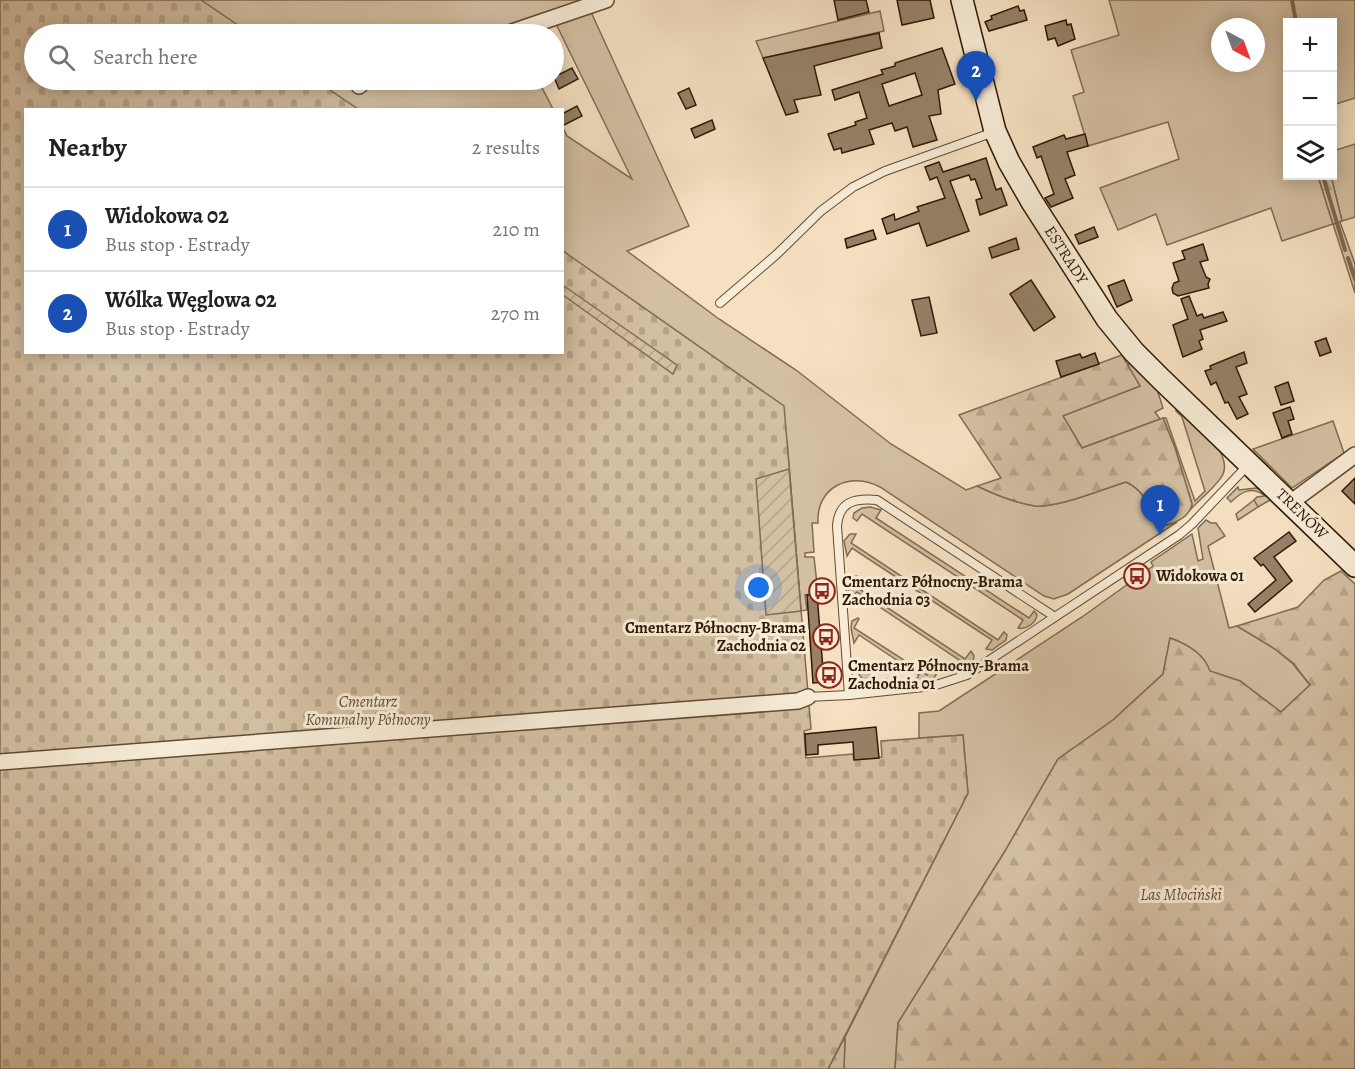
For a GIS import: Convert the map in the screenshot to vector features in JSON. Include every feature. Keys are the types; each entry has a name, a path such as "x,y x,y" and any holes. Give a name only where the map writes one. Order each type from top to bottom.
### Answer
{"main road":[{"name":"ESTRADY","path":"962,0 995,131 1009,162 1032,202 1107,319 1134,352 1249,464"},
{"name":"TRENÓW","path":"1249,464 1355,566"}],"street":[{"path":"535,24 606,0"},
{"path":"1290,503 1355,455"},
{"path":"0,762 798,701 808,697"}],"lane":[{"path":"720,303 776,255 821,211 853,187 885,171 995,131"},
{"path":"808,697 912,690 958,679 1179,535 1249,464"},
{"path":"849,696 837,526 838,515 850,502 868,499 885,504 1055,617"}],"green space":[{"name":"Cmentarz Komunalny Północny","path":"0,0 201,0 236,24 24,24 24,90 330,90 357,108 24,108 24,354 564,354 564,252 784,406 811,729 804,731 806,758 853,754 854,759 882,757 881,741 963,735 968,793 828,1069 0,1069"},
{"path":"149,0 590,0 521,24 118,24"},
{"path":"1109,0 1355,0 1355,98 1337,104 1337,18 1283,18 1283,180 1319,180 1333,224 1282,241 1271,208 1167,245 1156,214 1118,230 1100,188 1179,159 1168,122 1088,146 1073,96 1084,92 1071,50 1119,35"},
{"path":"880,11 884,31 763,58 756,41"},
{"path":"591,12 689,226 627,251 719,319 796,370 891,444 966,490 977,486 1020,503 1045,506 1126,482 1143,496 1158,528 1177,522 1068,594 1054,599 1044,596 880,487 869,482 847,482 829,492 819,510 818,523 812,523 814,552 805,553 805,557 814,557 818,593 805,595 807,610 801,611 787,441 564,286 564,130 567,136 632,179 564,40 564,24 556,24"},
{"path":"266,90 543,90 552,108 293,108"},
{"path":"1355,144 1355,217 1342,221 1332,180 1337,180 1337,150"},
{"path":"1319,180 1332,180 1342,221 1333,224"},
{"path":"1340,222 1355,264 1355,293 1333,224"},
{"path":"564,286 677,365 673,374 564,296"},
{"path":"1122,355 1140,386 1063,416 1082,448 1163,418 1192,504 1187,514 1179,520 1158,528 1143,496 1126,482 1045,506 1020,503 977,486 1001,478 959,415"},
{"path":"1135,362 1156,386 1163,408 1155,412 1160,419 1082,448 1062,415 1140,386 1127,365"},
{"path":"1176,407 1209,437 1222,456 1224,465 1221,478 1191,509 1192,504 1175,448 1163,418 1166,418 1195,501 1205,491 1182,417 1176,411"},
{"path":"1333,421 1344,453 1292,488 1253,449"},
{"path":"789,469 801,611 766,615 756,479"},
{"path":"1238,487 1239,490 1256,488 1261,490 1319,543 1318,546 1270,500 1258,507 1254,500 1265,496 1260,493 1247,491 1231,502 1227,498"},
{"path":"1254,500 1258,507 1238,520 1236,514"},
{"path":"870,507 881,510 876,518 1029,618 1034,611 1037,615 1035,621 1027,627 1018,628 1023,620 862,514 857,521 853,518 854,513 862,508"},
{"path":"1206,520 1216,523 1225,536 1208,546 1229,628 1237,626 1275,649 1293,664 1310,685 1281,712 1240,681 1209,671 1199,654 1183,643 1170,638 1163,674 1113,720 1058,759 1005,851 898,1023 895,1069 844,1069 845,1037 968,793 963,735 919,738 919,713 939,711 1082,617 1153,566 1151,562 1192,534 1198,561 1203,559 1198,528"},
{"path":"850,534 856,534 851,543 998,640 1004,632 1007,635 1006,640 992,650 986,649 992,640 852,548 847,556 844,541"},
{"name":"Las Młociński","path":"1341,571 1355,584 1355,1069 895,1069 898,1023 1005,851 1058,759 1113,720 1163,674 1170,638 1183,643 1199,654 1210,671 1240,681 1281,712 1310,685 1293,663 1237,626 1298,607 1324,580"},
{"path":"857,576 853,585 965,659 971,651 974,656 973,662 960,670 954,668 959,660 857,592 850,599 847,584 852,577"},
{"path":"858,618 854,628 927,675 933,667 937,672 934,678 914,683 919,675 859,635 854,643 852,621"},
{"path":"857,661 862,662 859,667 884,683 887,679 890,685 878,688 868,684 854,665"},
{"path":"845,1037 844,1069 828,1069"}],"building":[{"path":"834,0 866,0 869,12 838,20"},
{"path":"897,0 930,0 934,18 902,25"},
{"path":"1018,6 1020,11 1024,10 1027,20 989,31 985,22 992,19 991,16"},
{"path":"1066,20 1067,25 1071,24 1075,39 1058,46 1055,38 1048,40 1045,26"},
{"path":"879,33 882,48 814,66 821,95 794,100 798,112 786,115 763,58"},
{"path":"942,48 955,84 938,90 941,114 929,116 937,140 913,147 907,127 895,131 892,123 869,130 874,144 842,153 841,148 834,150 828,134 856,125 855,122 867,118 859,92 835,100 832,90 883,74 881,70 895,66 895,63","holes":["915,73 922,95 889,106 882,84"]},
{"path":"572,68 578,79 564,86 564,72"},
{"path":"689,88 696,105 686,109 678,93"},
{"path":"577,106 582,116 564,125 564,113"},
{"path":"712,120 715,129 695,138 691,129"},
{"path":"1085,134 1088,146 1067,152 1075,175 1065,179 1073,198 1051,207 1045,198 1054,194 1041,156 1037,158 1033,147 1064,135 1066,139"},
{"path":"986,158 996,190 1001,188 1007,205 980,215 976,200 982,198 975,179 971,180 969,175 950,181 969,231 927,246 919,223 887,234 882,219 894,214 895,220 919,211 917,207 945,198 937,177 930,180 925,167 939,162 943,172"},
{"path":"1094,227 1098,237 1079,244 1075,235"},
{"path":"873,230 876,239 847,248 845,239"},
{"path":"1016,238 1019,249 992,258 989,248"},
{"path":"1203,244 1208,260 1200,262 1206,277 1210,279 1209,288 1178,296 1173,293 1172,288 1174,283 1179,281 1173,263 1185,259 1182,251"},
{"path":"1031,280 1055,317 1034,331 1010,294"},
{"path":"1124,280 1132,300 1117,307 1108,286"},
{"path":"1189,296 1197,316 1202,314 1204,318 1223,312 1227,321 1200,330 1203,339 1199,341 1202,349 1183,357 1173,325 1188,319 1181,299"},
{"path":"929,297 937,333 921,336 912,300"},
{"path":"1326,338 1331,352 1320,356 1315,342"},
{"path":"1244,352 1247,363 1236,367 1247,394 1239,397 1248,414 1237,419 1228,402 1225,403 1216,382 1211,385 1205,371 1211,369 1210,366"},
{"path":"1095,353 1099,364 1061,377 1056,361 1080,354 1082,358"},
{"path":"1288,382 1294,401 1281,405 1275,387"},
{"path":"1290,407 1294,419 1288,421 1292,434 1282,438 1273,413"},
{"path":"1355,478 1355,504 1342,491"},
{"path":"1289,532 1296,541 1274,557 1292,581 1255,612 1248,604 1276,580 1263,564 1261,566 1254,558"},
{"path":"817,594 824,682 813,683 807,595"},
{"path":"876,727 879,758 854,760 853,742 818,745 818,754 806,755 805,734"}],"waterway":[{"path":"1292,0 1295,18"},
{"path":"1324,180 1345,250"},
{"path":"1348,258 1355,279"}],"place":[{"name":"Wólka Węglowa 02","path":"976,101"},
{"name":"Widokowa 02","path":"1160,535"},
{"name":"Widokowa 01","path":"1137,576"},
{"name":"Cmentarz Północny-Brama Zachodnia 03","path":"822,591"},
{"name":"Cmentarz Północny-Brama Zachodnia 02","path":"826,637"},
{"name":"Cmentarz Północny-Brama Zachodnia 01","path":"829,675"}]}
